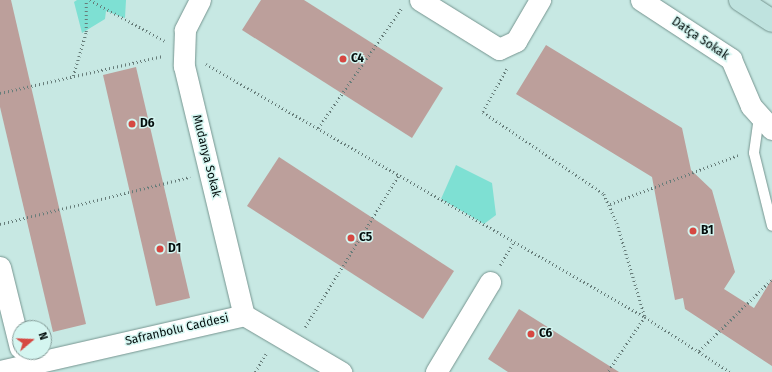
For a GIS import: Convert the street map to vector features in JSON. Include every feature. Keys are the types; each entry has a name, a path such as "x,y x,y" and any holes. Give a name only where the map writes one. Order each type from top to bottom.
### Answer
{"main road":[{"path":"740,0 772,21"}],"street":[{"name":"Mudanya Sokak","path":"200,0 188,20 183,51 244,315"},
{"path":"412,3 499,49 509,47 516,41 540,0"},
{"name":"Datça Sokak","path":"641,0 731,59 765,123"},
{"path":"0,267 13,320"},
{"path":"436,372 490,282"},
{"name":"Safranbolu Caddesi","path":"52,350 244,315 295,343 341,372"},
{"name":"Safranbolu Caddesi","path":"0,371 15,360"}],"lane":[{"path":"765,123 754,148 772,226"}],"path":[{"path":"72,76 86,32 86,0"},
{"path":"90,0 318,128 645,317 730,372"},
{"path":"318,128 412,3"},
{"path":"509,47 517,53 483,112 604,194 610,204 645,317"},
{"path":"0,93 183,51"},
{"path":"610,204 754,148"},
{"path":"0,224 210,172"},
{"path":"295,343 399,175"},
{"path":"490,282 514,242"},
{"path":"699,351 772,279"},
{"path":"608,372 645,317"}],"green space":[{"path":"77,0 126,0 125,18 106,11 105,19 82,33 74,2"},
{"path":"456,165 492,183 496,215 484,224 441,199"}],"building":[{"path":"0,0 11,0 86,324 53,332 52,320 50,320 0,107"},
{"name":"C4","path":"261,0 304,0 443,88 412,138 242,30"},
{"name":"B1","path":"546,45 682,128 691,170 712,190 735,272 724,289 754,308 772,279 772,366 685,309 683,298 675,300 652,177 516,94"},
{"path":"136,67 190,298 156,306 103,75"},
{"name":"C5","path":"279,157 454,271 423,319 247,206"},
{"name":"C6","path":"519,309 619,372 508,372 488,359"}],"place":[{"name":"C4","path":"343,59"},
{"name":"D6","path":"132,124"},
{"name":"B1","path":"693,231"},
{"name":"C5","path":"351,238"},
{"name":"D1","path":"160,249"},
{"name":"C6","path":"531,334"}]}
